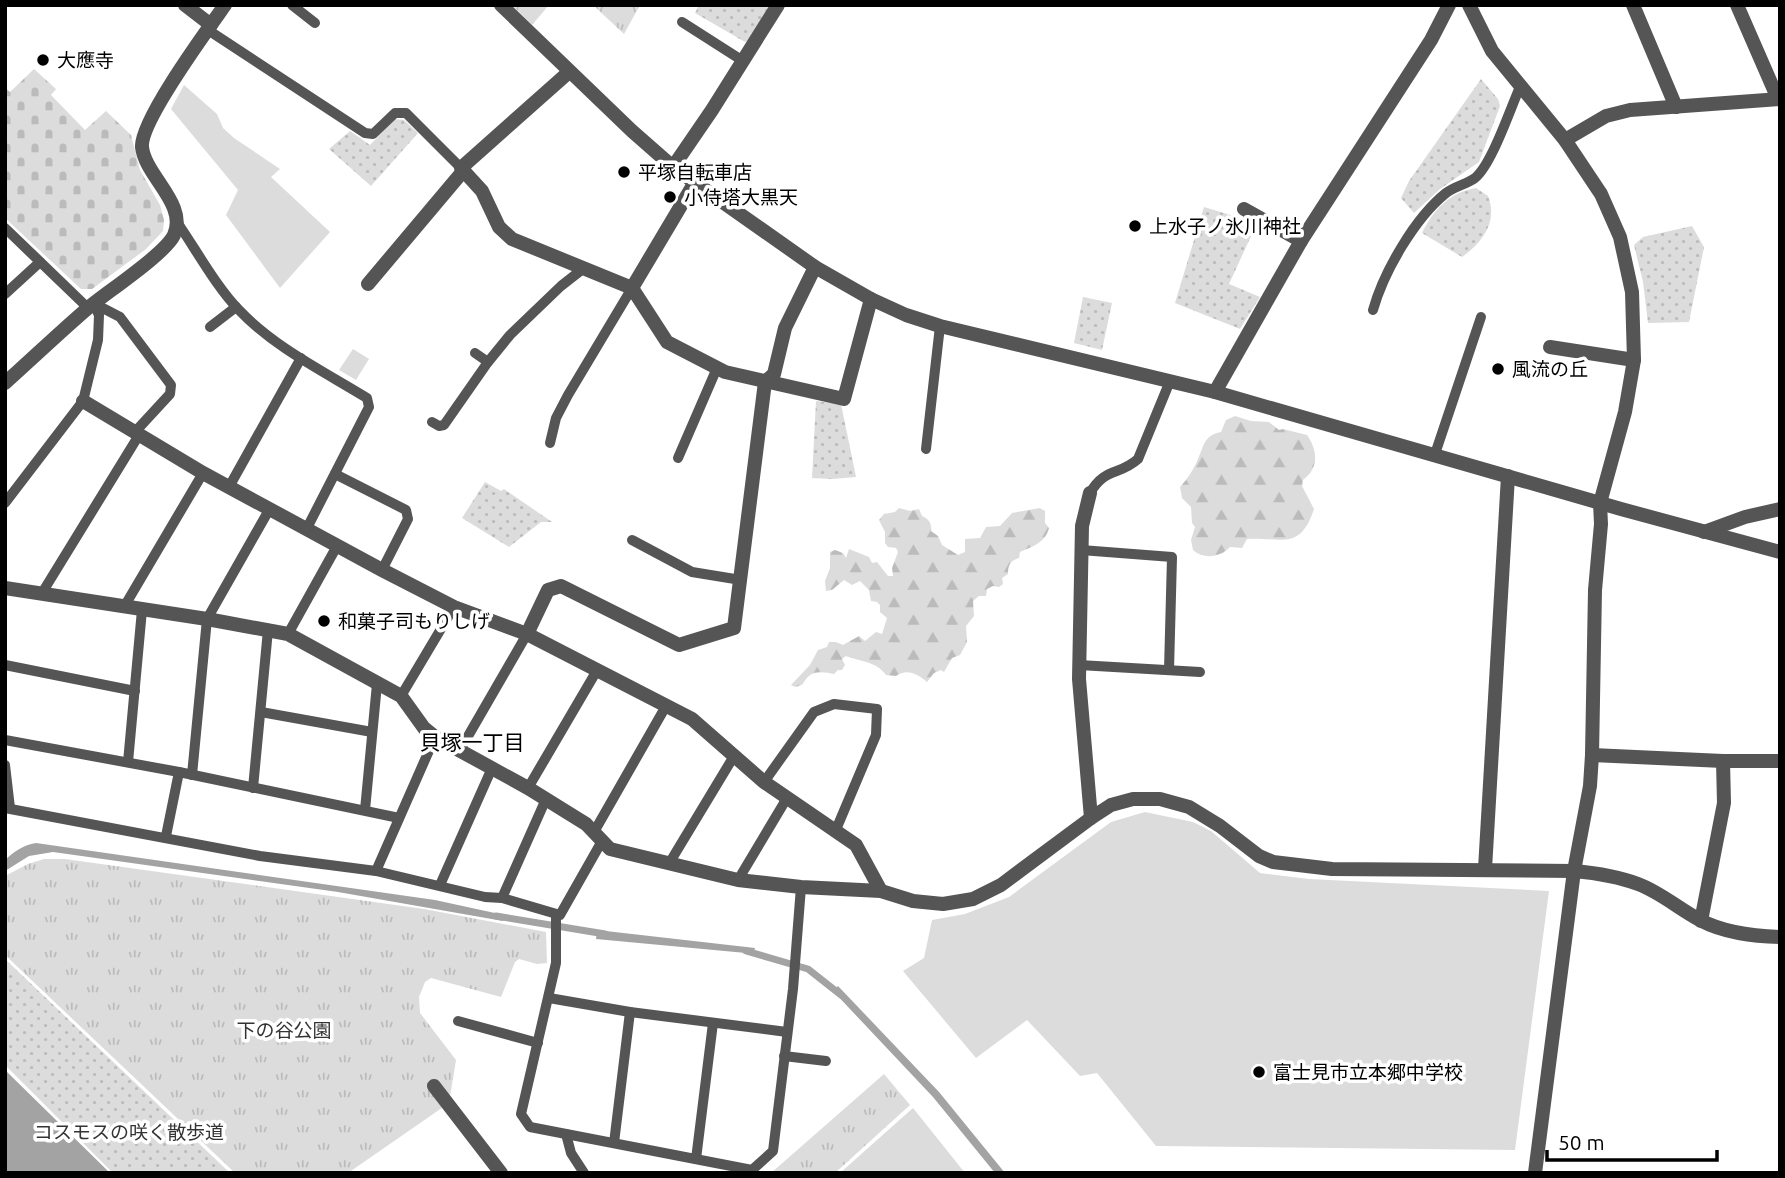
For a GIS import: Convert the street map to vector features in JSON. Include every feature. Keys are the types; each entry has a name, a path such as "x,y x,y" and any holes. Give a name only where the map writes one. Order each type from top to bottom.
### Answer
{"street":[{"path":"185,5 209,27"},
{"path":"5,383 91,306 161,251 174,236 177,222 172,206 145,158 143,135 225,5"},
{"path":"501,5 569,72 673,167 815,267 870,299 906,315 940,326 1215,392 1780,552"},
{"path":"673,167 778,5"},
{"path":"1215,392 1301,241 1432,40 1449,5"},
{"path":"1469,5 1492,51 1565,140 1601,194 1620,237 1632,292 1634,360 1625,412 1600,503 1601,524 1594,604 1590,786 1574,870 1535,1173"},
{"path":"1633,5 1676,107"},
{"path":"1565,140 1606,116 1630,110 1779,99 1737,5"},
{"path":"368,284 462,169 569,72"},
{"path":"462,169 482,191 499,227 512,239 632,288 667,342 717,368 765,382 844,399 870,299"},
{"path":"632,288 695,182"},
{"path":"1244,209 1301,241"},
{"path":"527,634 548,590 561,586 680,645 734,628 765,382 774,374 785,328 815,267"},
{"path":"1550,347 1634,360"},
{"path":"83,401 203,474 306,530 454,607 527,634 596,672 692,719 764,782 856,845 881,891"},
{"path":"1485,869 1508,476"},
{"path":"1090,493 1082,526 1079,665 1091,818"},
{"path":"1704,532 1745,517 1780,509"},
{"path":"5,588 288,634 401,696 424,728 435,737 528,788 586,824 610,849 738,880 801,887 881,891 913,901 943,904 973,899 1001,885 1111,806 1133,799 1160,799 1189,807 1220,826 1259,856 1273,862 1332,869 1574,870 1609,875 1640,885 1701,921 1741,934 1780,937"},
{"path":"1592,755 1780,761"},
{"path":"1701,921 1724,803 1723,761"},
{"path":"434,1086 501,1173"}],"lane":[{"path":"292,5 314,23"},
{"path":"682,22 743,61"},
{"path":"209,27 365,133 373,134 395,113 406,113 462,169"},
{"path":"1373,310 1377,296 1416,224 1449,190 1475,178 1487,163 1520,87"},
{"path":"177,222 236,307 256,327 367,398 369,407 306,530"},
{"path":"5,228 99,315 98,340 83,401 5,503"},
{"path":"5,294 40,262"},
{"path":"432,422 439,426 444,425 510,334 584,268"},
{"path":"550,443 556,418 568,395 632,288"},
{"path":"42,593 137,434 170,394 171,385 120,317 91,306"},
{"path":"210,327 236,307"},
{"path":"1435,454 1481,317"},
{"path":"926,449 940,326"},
{"path":"475,353 488,362"},
{"path":"229,488 301,358"},
{"path":"678,458 717,368"},
{"path":"1090,493 1104,474 1131,465 1138,459 1170,381"},
{"path":"124,607 203,474"},
{"path":"335,474 406,510 408,519 383,570"},
{"path":"192,775 207,619 269,510"},
{"path":"632,540 692,572 741,580"},
{"path":"288,634 337,546"},
{"path":"1081,550 1172,557 1169,670"},
{"path":"401,696 454,607"},
{"path":"128,762 142,610"},
{"path":"253,788 268,630"},
{"path":"460,750 527,634"},
{"path":"5,665 135,691"},
{"path":"1079,665 1200,672"},
{"path":"528,788 596,672"},
{"path":"365,810 377,684"},
{"path":"764,782 814,712 834,704 877,709 876,735 835,832"},
{"path":"666,706 559,915 555,918 555,963 549,998 521,1114 530,1128 696,1159 712,1168 752,1170 774,1151 793,989 801,887"},
{"path":"261,712 372,732"},
{"path":"376,871 435,737"},
{"path":"5,740 179,772 399,818"},
{"path":"670,862 734,756"},
{"path":"5,765 7,808 166,836 260,856 376,871 485,897 502,898 555,918"},
{"path":"440,885 492,768"},
{"path":"166,836 179,772"},
{"path":"502,898 546,799"},
{"path":"738,880 787,799"},
{"path":"549,998 631,1012 786,1032"},
{"path":"614,1143 631,1012"},
{"path":"458,1021 538,1044"},
{"path":"696,1159 713,1023"},
{"path":"784,1056 826,1061"},
{"path":"566,1134 571,1153 584,1173"}],"green space":[{"path":"512,5 549,5 532,25"},
{"path":"593,5 640,5 624,34"},
{"path":"699,5 771,5 749,41 745,42 695,13"},
{"path":"34,69 56,89 51,95 85,130 106,111 131,135 140,170 160,205 164,220 163,231 146,249 92,289 81,289 5,218 5,88 10,92"},
{"path":"1481,79 1498,99 1500,106 1479,162 1440,189 1414,213 1401,198 1409,181"},
{"path":"184,85 217,114 223,128 234,138 280,169 271,177 330,232 280,288 226,215 238,190 171,109"},
{"path":"395,119 404,120 418,133 371,186 329,149 350,131 370,145"},
{"path":"1476,188 1488,196 1491,205 1490,222 1482,238 1462,257 1422,233 1443,203 1458,193"},
{"path":"1204,207 1257,223 1229,284 1260,297 1240,329 1175,303"},
{"path":"1692,226 1704,247 1689,322 1648,323 1643,282 1634,245 1643,237"},
{"path":"1083,297 1112,303 1102,350 1074,343"},
{"path":"353,349 369,359 356,380 339,370"},
{"path":"816,401 841,404 856,477 812,478"},
{"path":"1235,416 1251,421 1269,422 1279,430 1307,435 1315,459 1302,486 1314,509 1303,531 1289,539 1247,539 1242,548 1230,547 1217,555 1202,555 1193,550 1191,540 1195,527 1192,523 1191,507 1182,498 1180,487 1193,470 1208,438 1221,432 1226,420"},
{"path":"485,482 501,491 504,489 552,522 541,522 509,547 462,518"},
{"path":"899,508 910,511 919,509 922,516 930,522 931,531 938,536 942,545 958,555 965,552 965,539 980,538 986,527 1000,526 1012,513 1040,508 1045,511 1045,523 1049,528 1042,540 1020,552 1019,558 1013,560 1008,574 1002,578 1003,584 987,589 986,596 979,596 973,601 974,616 966,626 967,642 960,655 952,658 944,672 941,670 934,673 927,682 908,672 896,676 886,675 873,664 846,656 842,659 845,665 842,670 834,674 814,673 801,685 791,685 810,665 818,650 827,647 829,642 843,645 859,636 865,641 876,632 882,634 887,618 880,612 880,605 871,601 869,590 860,581 852,585 844,580 832,590 826,591 825,581 830,568 830,552 835,550 843,553 846,558 849,549 869,557 872,563 877,562 888,576 893,576 892,568 898,552 896,548 888,547 885,543 885,532 879,520 884,514 895,512"},
{"name":"富士見市立本郷中学校","path":"1145,812 1193,822 1211,831 1260,873 1309,879 1549,891 1515,1150 1156,1146 1097,1073 1080,1076 1027,1020 976,1058 903,971 924,958 932,920 965,914 1009,897 1111,822"},
{"name":"下の谷公園","path":"44,859 65,859 424,909 546,932 547,963 537,964 519,959 515,962 501,997 431,978 425,982 419,997 420,1013 456,1060 449,1103 348,1173 235,1173 5,955 5,876"},
{"name":"コスモスの咲く散歩道","path":"5,959 230,1173 113,1173 5,1065"},
{"path":"884,1074 910,1105 835,1173 771,1173"},
{"path":"913,1108 965,1173 840,1173"}],"shaded area":[{"path":"36,843 435,900 504,915 503,921 338,892 53,852 29,856 5,871 5,860 19,849"},
{"path":"597,930 755,948 753,956 746,953 596,939"},
{"path":"838,986 939,1092 1005,1173 995,1173 933,1097 833,991"},
{"path":"5,1070 110,1173 5,1173"}],"waterway":[{"path":"496,916 605,934"},
{"path":"746,951 808,969 841,995"}],"place":[{"name":"大應寺","path":"43,60"},
{"name":"平塚自転車店","path":"624,172"},
{"name":"小侍塔大黒天","path":"670,197"},
{"name":"上水子ノ氷川神社","path":"1135,226"},
{"name":"風流の丘","path":"1498,369"},
{"name":"和菓子司もりしげ","path":"324,621"},
{"name":"富士見市立本郷中学校","path":"1259,1072"}],"district":[{"name":"貝塚一丁目","path":"472,742"}]}
